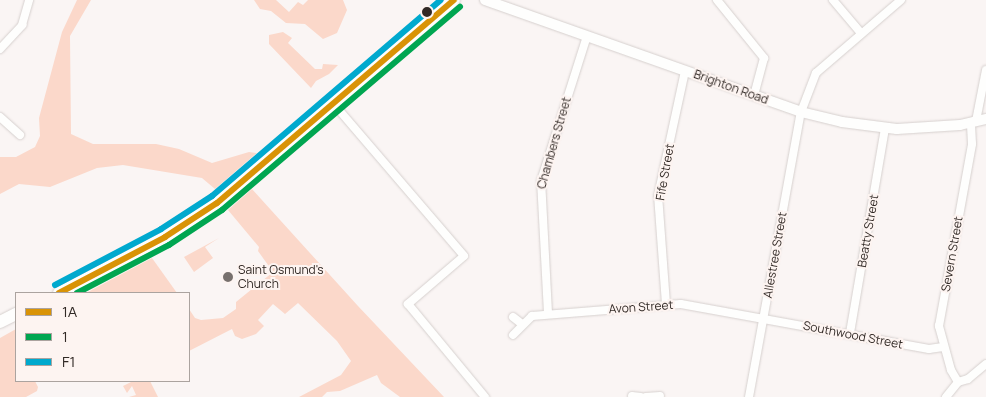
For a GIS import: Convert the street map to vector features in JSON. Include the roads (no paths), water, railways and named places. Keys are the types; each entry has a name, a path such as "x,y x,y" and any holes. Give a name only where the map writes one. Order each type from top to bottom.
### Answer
{"main road":[{"path":"61,292 165,237 217,203 454,0"},
{"path":"0,322 15,314"}],"street":[{"path":"0,48 22,25 29,0"},
{"name":"Brighton Road","path":"485,0 801,112 886,128 978,121"},
{"path":"717,0 764,58 754,96"},
{"path":"832,0 861,33"},
{"name":"Allestree Street","path":"749,397 801,112 816,73 901,0"},
{"name":"Chambers Street","path":"548,314 541,181 587,36"},
{"name":"Severn Street","path":"958,382 943,347 939,326 986,70"},
{"name":"Fife Street","path":"666,304 658,196 685,71"},
{"path":"333,103 464,256 408,304 485,397"},
{"path":"0,117 20,135"},
{"name":"Beatty Street","path":"850,333 886,128"},
{"name":"Avon Street","path":"513,335 528,317 666,304 690,304 763,318"},
{"path":"513,317 522,324"},
{"name":"Southwood Street","path":"763,318 929,349 943,347"},
{"path":"946,397 958,382 968,379 986,364"},
{"path":"632,396 641,397"},
{"path":"646,397 660,396"}],"place":[{"name":"Saint Osmund's Church","path":"228,277"}]}
